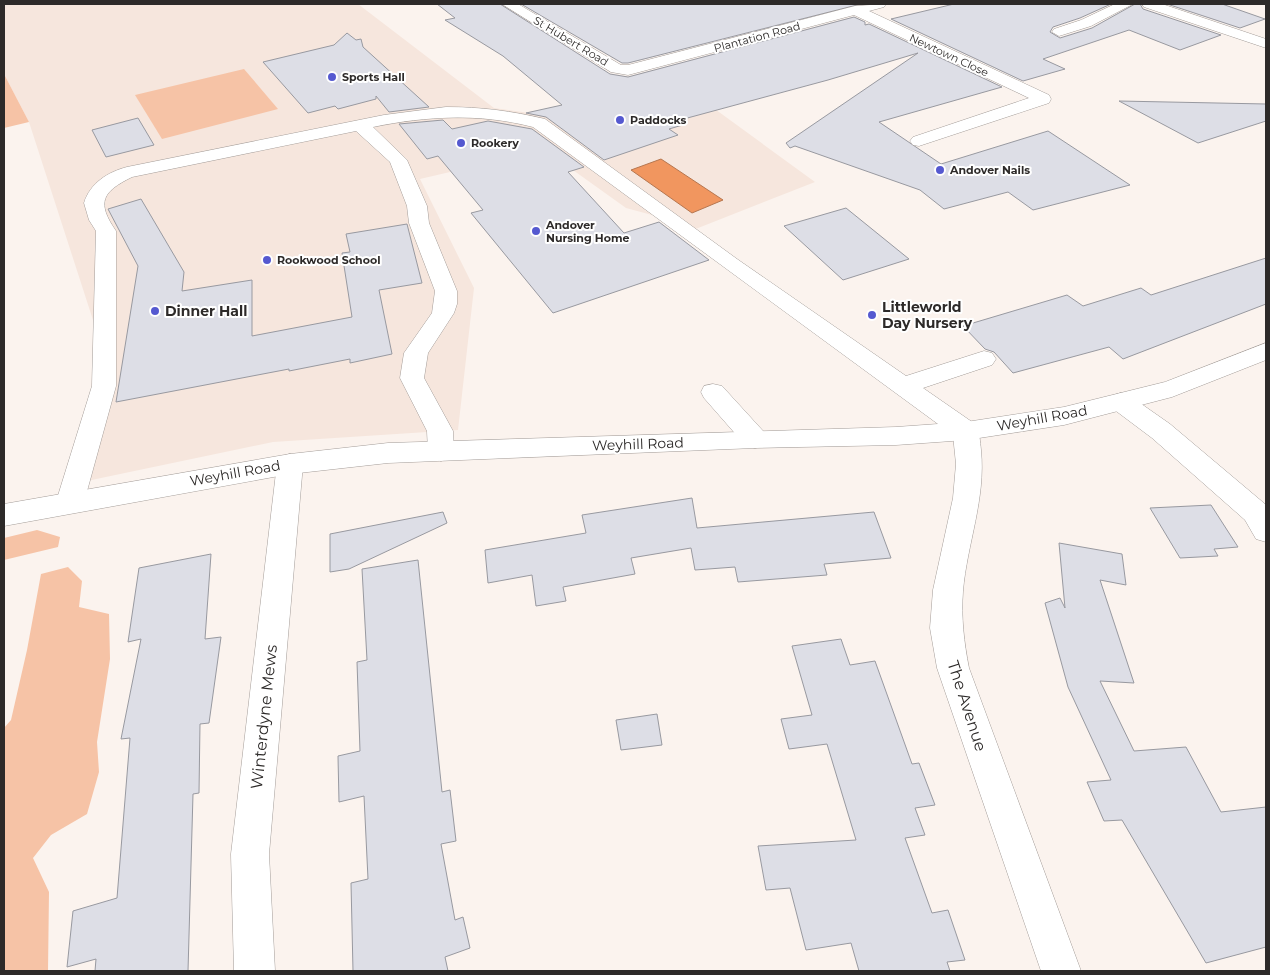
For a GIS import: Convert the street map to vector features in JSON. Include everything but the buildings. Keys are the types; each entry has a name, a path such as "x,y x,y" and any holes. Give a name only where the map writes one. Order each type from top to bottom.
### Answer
{"street":[{"name":"St Hubert Road","path":"509,4 618,68 634,69"},
{"name":"Newtown Close","path":"823,4 850,12 1051,97 919,141"},
{"name":"Plantation Road","path":"634,69 879,4"},
{"path":"1059,32 1086,23 1126,4"},
{"path":"1149,4 1266,44"},
{"path":"70,502 104,386 106,231 96,219 93,208 99,190 128,173 402,117 467,112 504,114 539,123 966,431"},
{"path":"360,125 398,160 417,206 419,223 446,291 446,304 416,353 412,372 412,378 440,431 441,451"},
{"name":"Weyhill Road","path":"4,515 290,464 388,453 755,439 896,436 966,431 1064,416 1172,390 1266,351"},
{"path":"903,386 984,359"},
{"path":"713,392 755,439"},
{"path":"1121,402 1161,431 1255,512 1266,531"},
{"name":"The Avenue","path":"966,431 969,464 967,498 948,590 946,628 953,668 1060,971"},
{"name":"Winterdyne Mews","path":"254,971 250,854 290,464"}],"shaded area":[{"name":"Rookwood School","path":"4,4 358,4 494,108 537,114 664,72 815,182 688,232 667,219 626,208 545,150 420,179 474,288 458,430 273,442 82,482 113,382 29,122 4,74"},
{"path":"244,69 278,109 162,139 135,95"},
{"path":"4,74 29,122 4,128"},
{"path":"661,159 723,200 692,213 631,170"},
{"path":"37,530 60,537 58,547 4,560 4,538"},
{"path":"68,567 82,581 79,607 109,614 110,659 97,742 99,772 87,814 51,835 33,858 49,892 48,971 4,971 4,728 11,720 27,650 41,574"}],"place":[{"name":"Sports Hall","path":"332,77"},
{"name":"Paddocks","path":"620,120"},
{"name":"Rookery","path":"461,143"},
{"name":"Andover Nails","path":"940,170"},
{"name":"Andover Nursing Home","path":"536,231"},
{"name":"Rookwood School","path":"267,260"},
{"name":"Dinner Hall","path":"155,311"},
{"name":"Littleworld Day Nursery","path":"872,315"}]}
